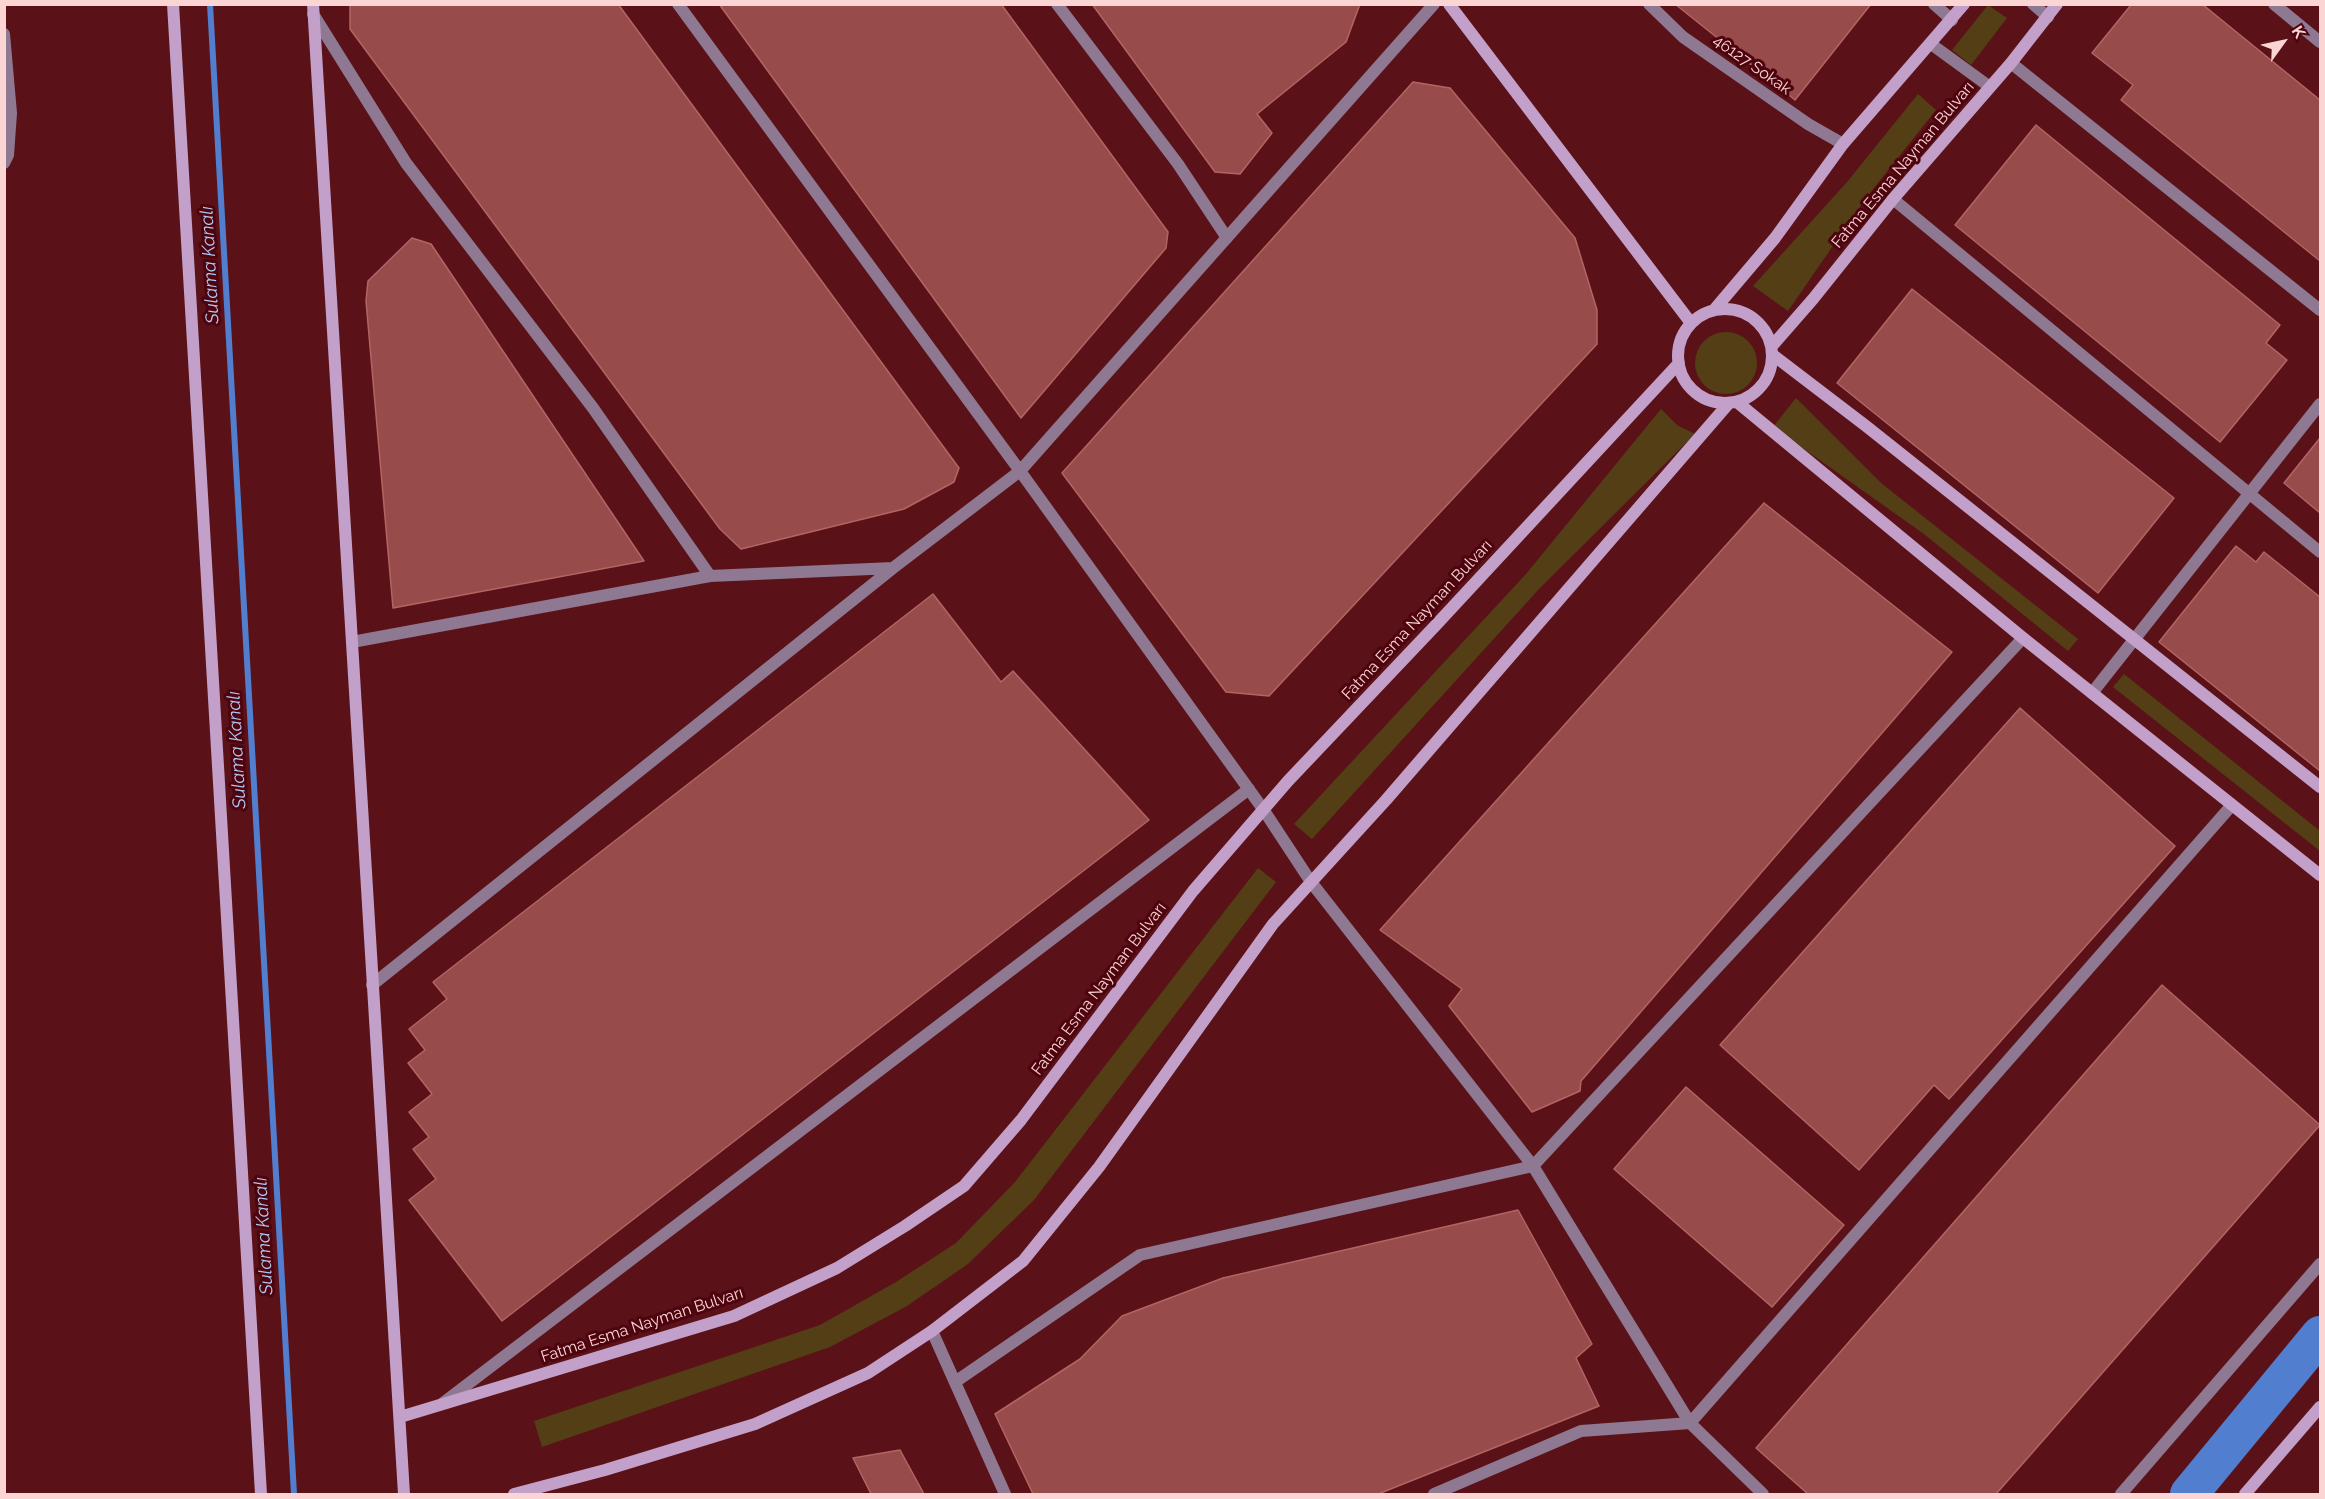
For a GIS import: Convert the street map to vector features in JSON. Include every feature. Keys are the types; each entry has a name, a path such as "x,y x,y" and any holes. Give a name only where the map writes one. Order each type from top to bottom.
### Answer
{"street":[{"path":"173,4 261,1494"},
{"path":"678,4 1020,471 1263,809 1311,882 1533,1166 1690,1423 1762,1494"},
{"path":"1057,4 1178,164 1227,238"},
{"path":"372,985 894,568 1020,471 1434,4"},
{"path":"1449,4 1691,323"},
{"name":"46127 Sokak","path":"1649,4 1683,37 1808,124 1843,144"},
{"path":"1934,4 1952,20"},
{"path":"1714,310 1775,238 1843,144 1964,4"},
{"path":"2033,4 2048,16"},
{"name":"Fatma Esma Nayman Bulvarı","path":"1772,350 1893,199 2011,63 2057,4"},
{"path":"2274,4 2320,42"},
{"path":"313,9 406,163 593,408 710,576"},
{"path":"313,9 404,1494"},
{"path":"4,34 11,113 8,155 4,163"},
{"path":"1931,44 1990,87"},
{"path":"2011,63 2320,310"},
{"path":"1893,199 2320,552"},
{"path":"1729,309 1743,312 1756,320 1766,332 1772,350 1771,371 1763,385 1752,396 1733,403 1715,402 1696,393 1683,377 1678,363 1678,349 1691,323 1701,315 1714,310 1729,309"},
{"path":"1772,350 2320,787"},
{"name":"Fatma Esma Nayman Bulvarı","path":"400,1418 734,1316 837,1268 906,1226 964,1186 1021,1120 1193,891 1263,809 1678,363"},
{"path":"1733,403 2232,806 2320,874"},
{"path":"514,1494 605,1470 755,1424 867,1373 932,1331 1023,1261 1099,1167 1273,924 1386,800 1733,403"},
{"path":"2092,693 2320,404"},
{"path":"352,642 710,576 894,568"},
{"path":"955,1382 1140,1255 1533,1166 2023,638"},
{"path":"442,1404 1248,789"},
{"path":"1434,1494 1581,1431 1690,1423 2232,806"},
{"path":"2121,1494 2320,1264"},
{"path":"932,1331 1005,1494"},
{"path":"2245,1494 2320,1407"}],"shaded area":[{"path":"1988,5 2007,18 1971,65 1952,50"},
{"path":"1918,94 1936,110 1866,198 1788,311 1753,286 1847,182"},
{"path":"1720,332 1732,332 1748,341 1755,351 1757,363 1755,375 1748,385 1732,394 1720,394 1709,389 1700,380 1695,369 1695,357 1700,346 1709,337"},
{"path":"1796,398 1881,483 2078,639 2068,651 1924,534 1773,427"},
{"path":"1661,409 1677,425 1695,434 1540,588 1312,839 1294,824 1526,574"},
{"path":"2124,674 2320,831 2320,851 2113,687"},
{"path":"1258,868 1276,882 1034,1200 968,1264 907,1306 830,1347 542,1447 534,1421 820,1325 896,1282 956,1243 1015,1182"}],"building":[{"path":"350,4 618,4 959,468 954,482 904,509 741,549 720,529 350,29"},
{"path":"719,4 1001,4 1168,232 1166,248 1021,418"},
{"path":"1092,4 1360,4 1346,42 1257,114 1272,133 1240,174 1215,172"},
{"path":"1675,4 1871,4 1795,100"},
{"path":"2202,4 2320,100 2320,261 2121,100 2133,85 2092,53 2131,5"},
{"path":"1413,82 1450,88 1575,238 1597,310 1597,344 1269,696 1226,692 1062,473"},
{"path":"2036,125 2280,325 2266,343 2287,360 2220,442 1955,225"},
{"path":"412,238 431,244 644,561 393,608 366,301 368,281"},
{"path":"1912,289 2174,498 2098,593 1837,383"},
{"path":"2320,438 2320,513 2284,483"},
{"path":"1764,503 1952,652 1581,1081 1580,1091 1532,1112 1449,1006 1462,989 1380,930"},
{"path":"2236,546 2256,562 2264,552 2320,597 2320,771 2159,642"},
{"path":"933,594 1001,682 1013,671 1149,820 502,1321 409,1200 436,1179 413,1149 429,1137 409,1112 432,1094 408,1063 425,1050 409,1029 447,999 433,982"},
{"path":"2020,708 2175,846 1949,1099 1934,1085 1859,1170 1720,1045"},
{"path":"2162,985 2320,1125 1996,1494 1808,1494 1756,1448"},
{"path":"1686,1087 1844,1225 1772,1307 1614,1169"},
{"path":"1518,1210 1592,1344 1576,1358 1599,1406 1378,1494 1033,1494 995,1414 1080,1359 1122,1316 1223,1278"},
{"path":"900,1450 924,1494 871,1494 853,1458"}],"waterway":[{"name":"Sulama Kanalı","path":"210,4 294,1494"},
{"path":"2189,1494 2320,1335"}]}
